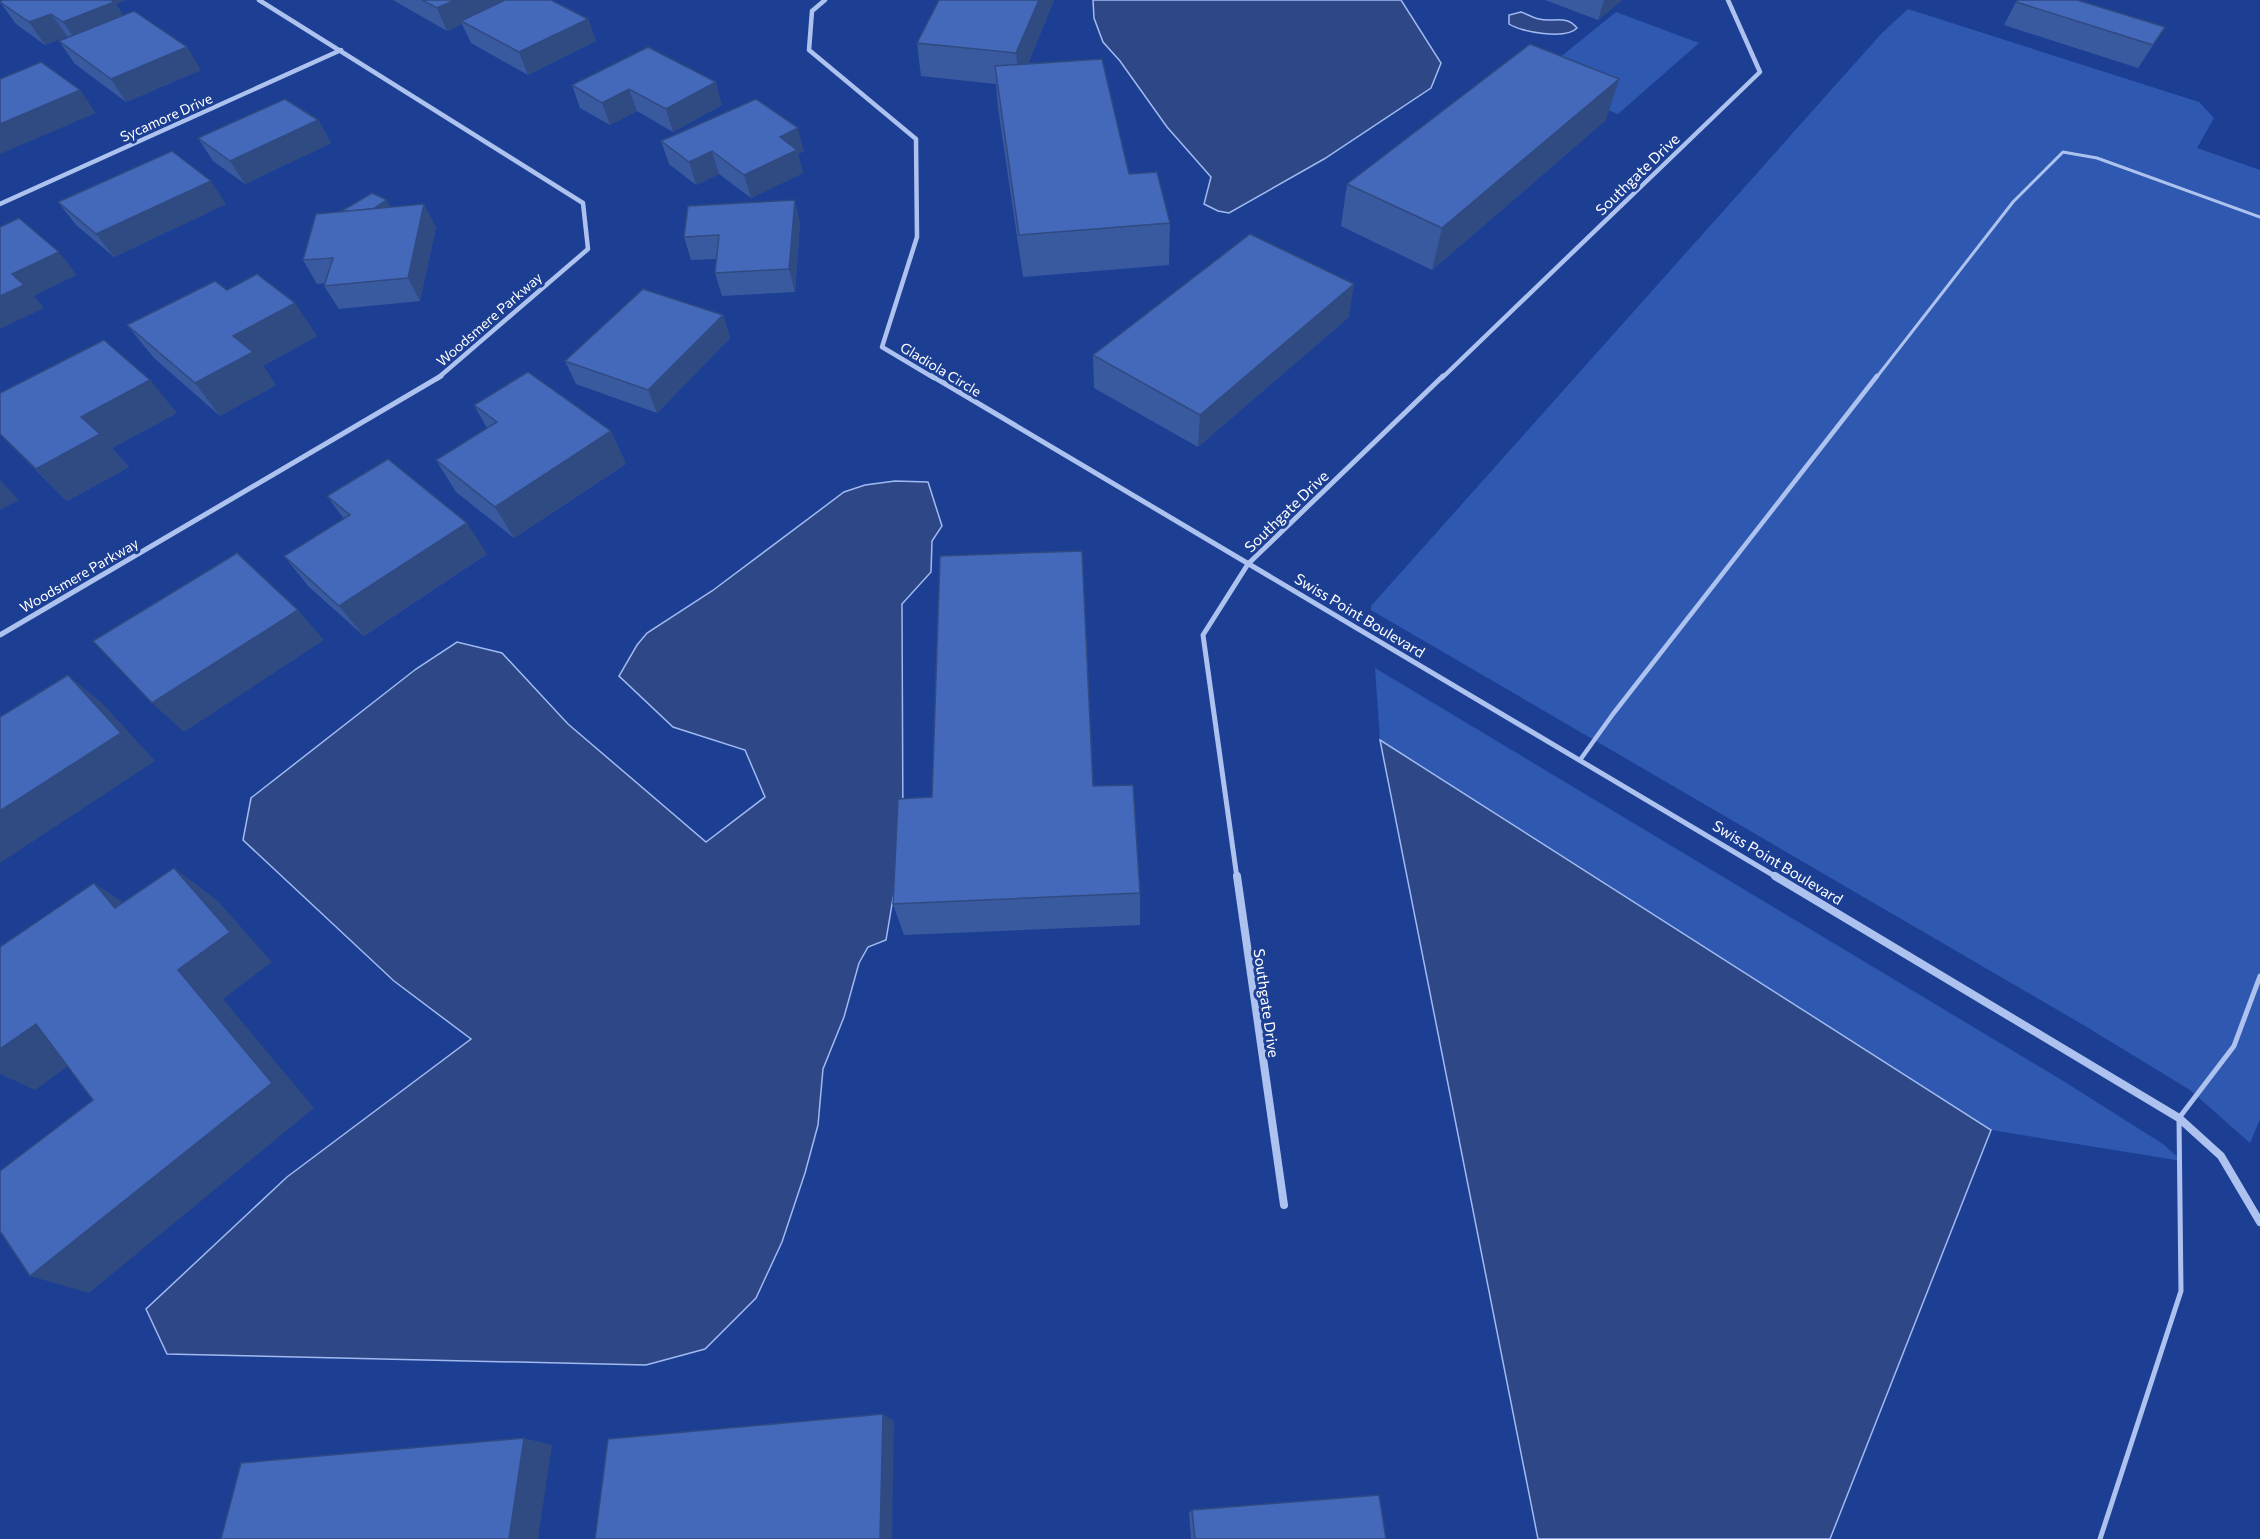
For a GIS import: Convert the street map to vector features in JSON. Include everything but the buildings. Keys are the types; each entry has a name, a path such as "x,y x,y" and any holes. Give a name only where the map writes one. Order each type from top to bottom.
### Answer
{"street":[{"name":"Woodsmere Parkway","path":"0,635 445,374 588,249 583,203 259,0"},
{"name":"Gladiola Circle","path":"825,0 812,11 809,50 916,139 917,237 882,347 1248,564"},
{"name":"Southgate Drive","path":"1284,1205 1203,635 1248,564 1760,72 1728,0"},
{"name":"Sycamore Drive","path":"0,204 341,50"},
{"name":"Swiss Point Boulevard","path":"1248,564 2072,1052 2179,1118 2221,1156 2260,1222"}],"lane":[{"path":"1580,760 1613,714 2013,202 2063,152 2097,158 2260,217"},
{"path":"2100,1539 2181,1291 2179,1118 2234,1046 2260,976"}],"shaded area":[{"path":"1093,0 1401,0 1441,63 1431,88 1324,159 1229,213 1218,211 1204,204 1211,177 1167,127 1120,61 1103,42 1094,18"},
{"path":"1908,9 2199,102 2214,118 2197,148 2260,170 2260,1119 2250,1143 2190,1090 2085,1026 1371,610 1371,606 1882,33"},
{"path":"1521,12 1544,20 1568,21 1577,28 1563,34 1543,34 1509,24 1509,15"},
{"path":"1616,12 1699,43 1618,114 1532,80"},
{"path":"895,481 928,482 942,526 932,541 931,572 902,604 903,839 886,940 868,947 859,963 844,1017 823,1069 818,1125 805,1173 782,1242 756,1298 705,1349 646,1365 167,1354 146,1309 287,1177 471,1039 394,981 243,840 251,798 416,669 457,642 502,653 568,724 706,842 765,797 745,750 673,727 619,676 637,645 647,633 712,591 844,492 865,485"},
{"path":"1375,668 2060,1079 2163,1144 2182,1161 1991,1130 1380,740"},
{"path":"1380,740 1991,1130 1830,1539 1538,1539"}]}
